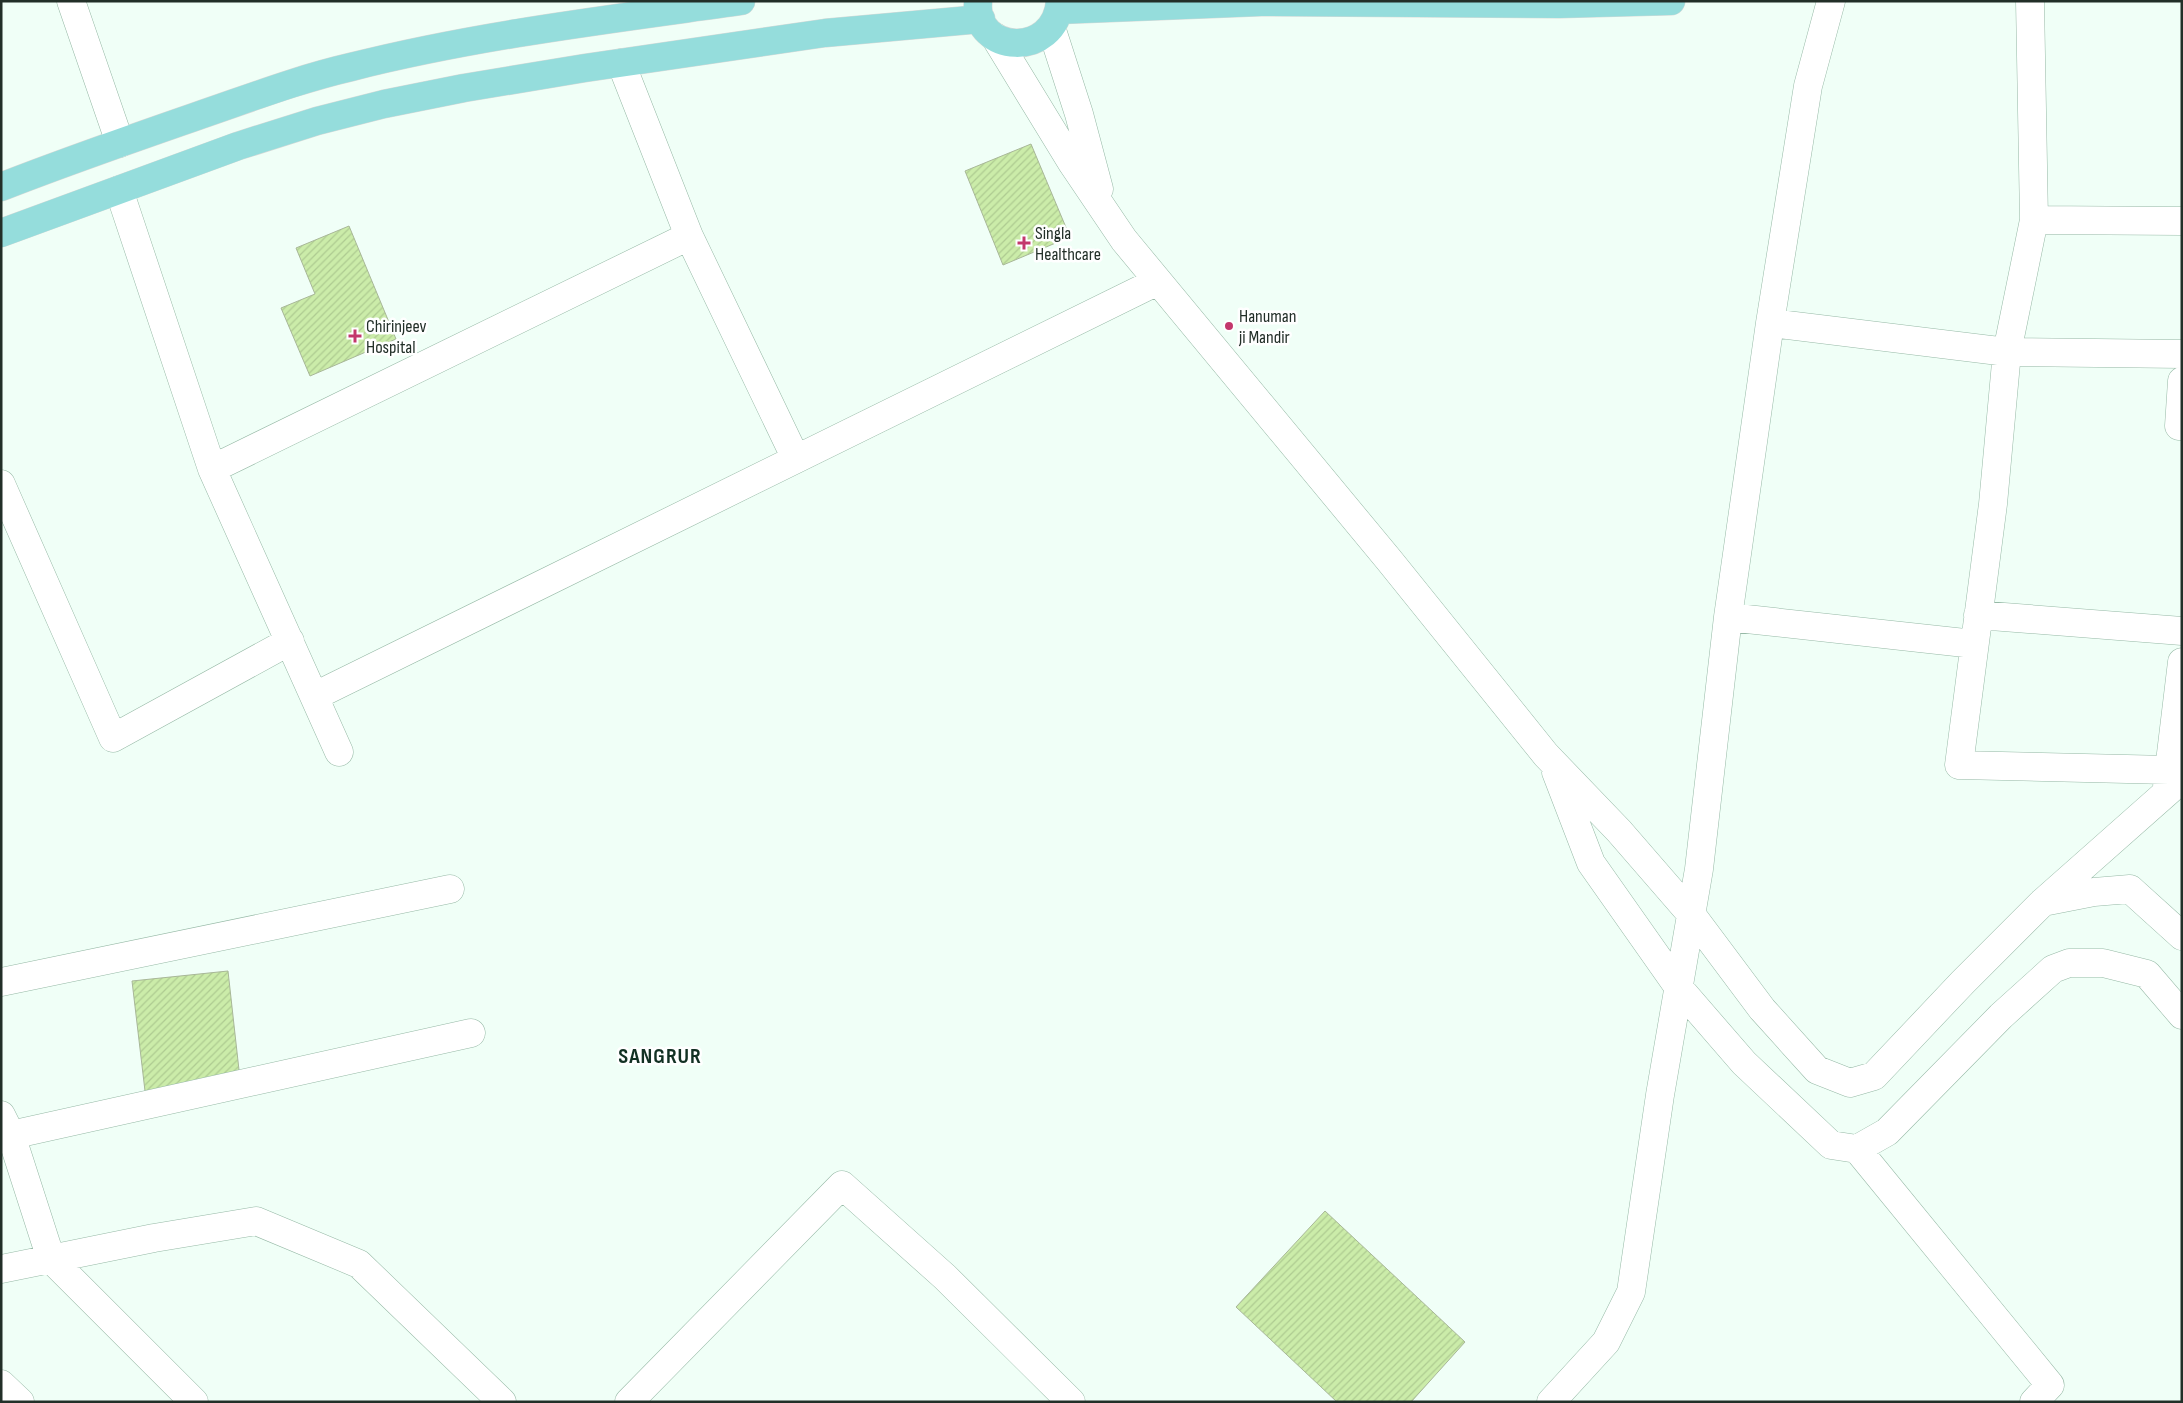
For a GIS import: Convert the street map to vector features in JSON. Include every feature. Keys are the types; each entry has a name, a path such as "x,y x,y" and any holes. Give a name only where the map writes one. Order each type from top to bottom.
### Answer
{"main road":[{"path":"1,232 300,126 384,104 464,88 825,33 985,19 1007,42 1019,44 1031,42 1042,36 1057,13 1261,2 1559,4 1670,1"},
{"path":"1,187 298,81 350,67 450,46 730,2"}],"street":[{"path":"71,1 120,143"},
{"path":"1551,1402 1606,1342 1631,1292 1640,1243 1660,1095 1699,869 1728,617 1770,323 1808,86 1831,1"},
{"path":"2030,1 2034,220 2007,352 1992,504 1959,765 2172,781"},
{"path":"1057,13 1079,114 1105,212"},
{"path":"985,19 1072,163 1124,240 1371,538 1549,758 1620,831 1691,914 1762,1008 1817,1070 1850,1083 1874,1076 1963,982 2036,909 2172,781 2182,662"},
{"path":"621,63 689,236 796,459"},
{"path":"120,190 212,469 339,752"},
{"path":"2034,220 2182,221"},
{"path":"212,469 689,236"},
{"path":"315,696 1158,281"},
{"path":"1770,323 2007,352 2182,354"},
{"path":"2182,382 2179,426 2182,426"},
{"path":"1,484 113,738 290,641"},
{"path":"1978,615 2182,631"},
{"path":"1728,617 1974,644"},
{"path":"1549,758 1591,863 1679,988 1744,1064 1831,1145 1857,1148 1887,1132 2001,1016 2053,969 2069,962 2103,963 2147,974 2182,1015"},
{"path":"1,982 450,889"},
{"path":"2036,909 2094,892 2130,889 2182,936"},
{"path":"194,1402 51,1259 6,1125 471,1033"},
{"path":"1857,1148 2050,1385 2034,1402"},
{"path":"629,1402 842,1185 945,1277 1071,1402"},
{"path":"1,1268 256,1221 359,1264 502,1402"},
{"path":"1,1384 20,1402"}],"building":[{"path":"1031,144 1070,237 1003,265 965,171"},
{"path":"349,226 396,339 310,376 281,308 315,294 296,248"},
{"path":"228,971 240,1079 145,1091 132,981"},
{"path":"1325,1211 1465,1342 1411,1402 1337,1402 1236,1307"}],"place":[{"name":"Singla Healthcare","path":"1024,243"},
{"name":"Hanuman ji Mandir","path":"1229,326"},
{"name":"Chirinjeev Hospital","path":"355,336"}],"district":[{"name":"SANGRUR","path":"660,1055"}]}
